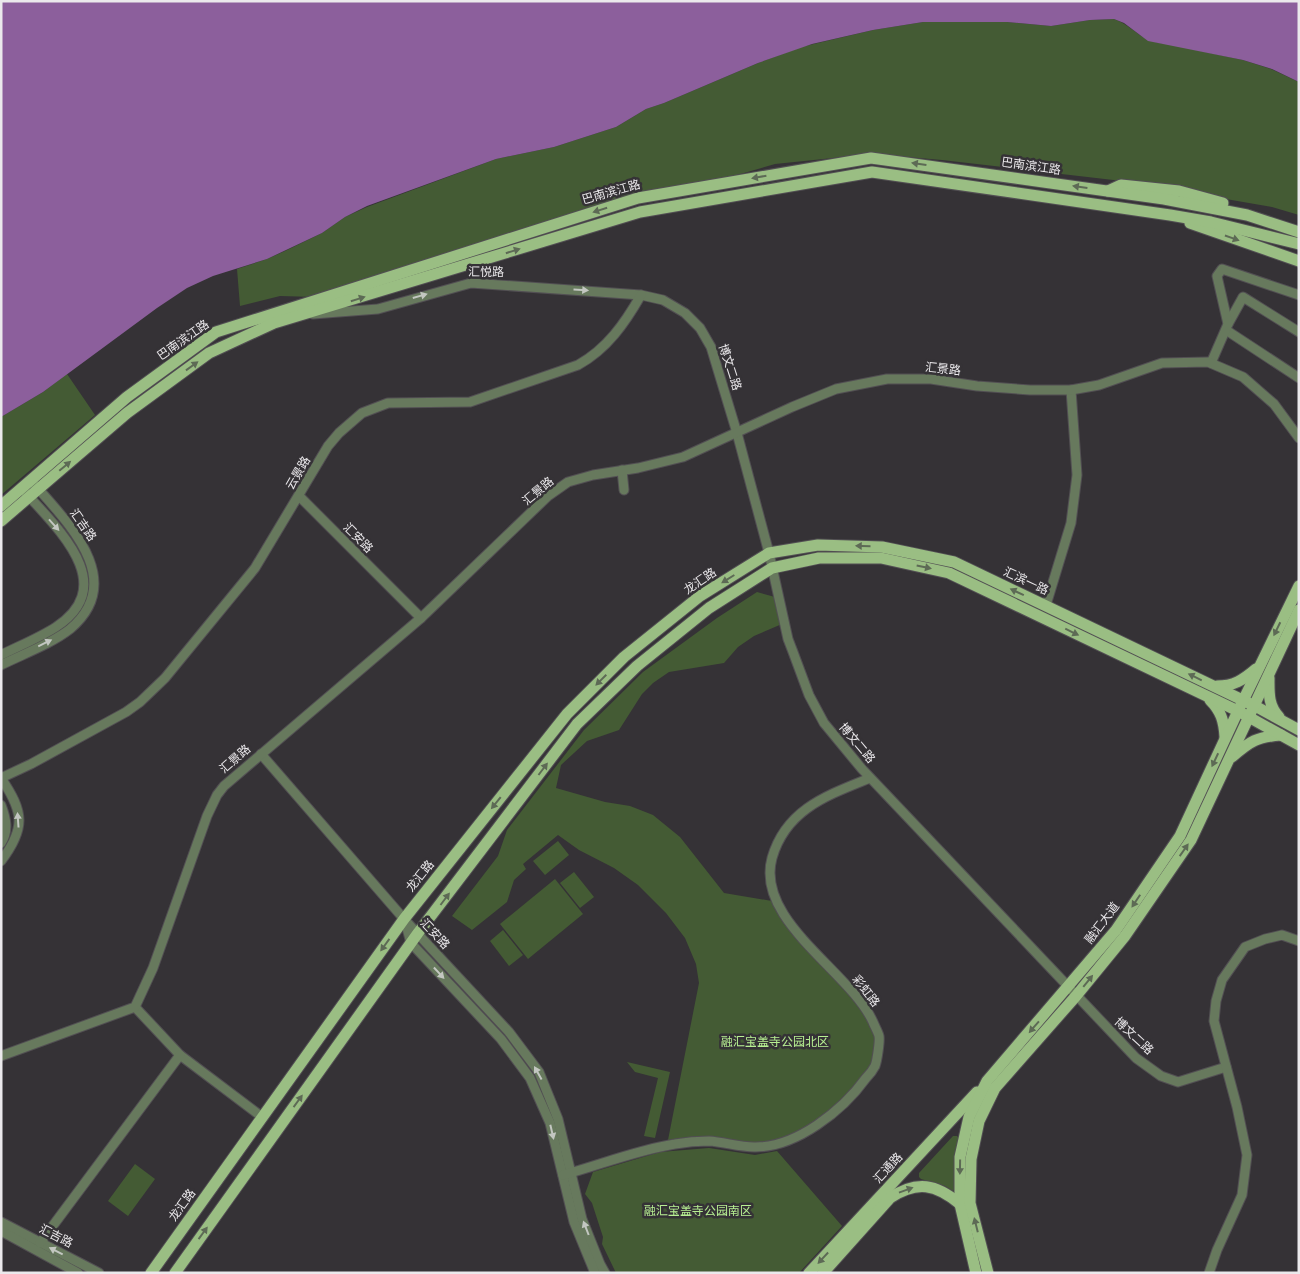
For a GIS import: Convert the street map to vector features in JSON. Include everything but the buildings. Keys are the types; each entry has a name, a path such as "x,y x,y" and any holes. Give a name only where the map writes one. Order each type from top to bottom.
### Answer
{"main road":[{"name":"巴南滨江路","path":"1,521 30,489 127,397 216,332 638,198 871,158 1164,199 1247,215 1299,232"},
{"name":"巴南滨江路","path":"1,506 30,489 127,413 209,353 274,323 640,212 872,172 1170,215 1211,222 1299,244"},
{"path":"1108,191 1121,185 1179,191 1299,225"},
{"path":"1170,215 1299,261"},
{"name":"汇滨一路","path":"769,553 818,545 882,546 954,562 1243,700 1299,730"},
{"name":"龙汇路","path":"151,1273 404,919 567,714 624,657 700,596 769,553"},
{"name":"汇滨一路","path":"772,568 819,558 881,558 949,573 1238,711 1299,745"},
{"path":"175,1273 415,938 577,724 637,666 709,608 772,568"},
{"name":"融汇大道","path":"988,1273 970,1204 971,1159 979,1121 995,1088 1072,992 1180,836 1259,666 1299,586"},
{"name":"融汇大道","path":"976,1273 960,1204 960,1157 969,1117 987,1081 1125,936 1191,840 1299,610"},
{"path":"1214,686 1228,686 1238,683 1259,666"},
{"path":"1269,674 1269,699 1273,710 1284,721"},
{"path":"1207,696 1217,706 1222,715 1225,739"},
{"path":"1229,760 1252,741 1263,736 1281,735"},
{"name":"汇通路","path":"809,1273 987,1081"},
{"name":"汇通路","path":"823,1273 890,1198 900,1191 912,1187 926,1186 950,1196 960,1204"}],"street":[{"path":"1299,295 1222,269 1217,276 1227,327 1299,378"},
{"name":"汇悦路","path":"304,315 378,309 471,283 641,295"},
{"name":"博文二路","path":"641,295 664,300 686,313 700,328 711,347 737,433 769,553 788,639 809,695 824,723 870,778 1136,1058 1160,1076 1178,1082 1226,1067"},
{"name":"云景路","path":"2,782 126,712 165,678 255,568 328,446 339,433 362,413 388,402 470,402 578,365 592,358 612,338 631,313 641,295"},
{"path":"1211,363 1243,297 1299,332"},
{"name":"汇景路","path":"135,1007 153,968 211,806 224,786 421,618 548,496 568,482 593,475 683,457 792,406 836,389 887,379 931,379 977,386 1030,390 1071,390 1099,386 1162,363 1208,362 1244,377 1274,404 1299,438"},
{"path":"1046,606 1071,523 1077,475 1071,390"},
{"path":"622,470 624,490"},
{"name":"汇吉路","path":"1,655 55,628 71,614 82,594 83,573 75,551 30,489"},
{"name":"汇吉路","path":"1,665 68,630 85,611 94,587 90,559 74,531 30,489"},
{"name":"汇安路","path":"299,496 421,618"},
{"name":"汇安路","path":"261,754 404,919 415,938 501,1039 530,1078 550,1123 582,1219 605,1273"},
{"name":"彩虹路","path":"567,1174 654,1147 678,1143 710,1141 754,1147 774,1145 793,1139 825,1119 854,1096 875,1066 880,1037 868,1011 796,932 780,909 771,888 771,865 783,831 793,820 831,794 870,778"},
{"path":"1,861 18,835 20,822 17,808 2,782"},
{"path":"1,804 6,818 6,831 1,843"},
{"path":"1209,1273 1217,1250 1242,1195 1247,1155 1237,1107 1214,1021 1216,1001 1222,980 1246,947 1264,939 1282,936 1299,941"},
{"path":"1,1056 135,1007 180,1055 262,1117"},
{"path":"40,1243 180,1055"},
{"name":"汇安路","path":"567,1174 574,1222 595,1273"},
{"name":"汇吉路","path":"1,1222 99,1273"},
{"name":"汇吉路","path":"1,1231 78,1273"}],"green space":[{"path":"1114,19 1151,41 1243,60 1271,69 1299,82 1299,215 1272,207 1122,181 942,160 872,154 775,164 316,297 280,296 240,306 237,269 285,251 322,233 345,217 496,159 554,147 616,127 646,109 801,47 873,30 923,22 1007,22 1051,26 1090,20"},
{"path":"67,374 95,415 1,495 1,417 43,392"},
{"name":"融汇宝盖寺公园北区","path":"757,592 775,597 782,624 754,636 738,647 724,663 669,672 653,683 642,694 619,730 587,741 561,765 556,788 605,802 630,806 653,815 680,837 724,893 772,901 792,931 864,1012 874,1033 873,1056 871,1066 864,1077 842,1101 814,1122 786,1138 766,1143 750,1143 710,1137 668,1140 699,983 696,964 685,938 666,913 638,885 614,868 579,850 558,835 523,864 526,869 514,880 507,902 472,930 452,916 498,856 507,830 584,730 643,672 717,618"},
{"path":"558,841 569,855 545,875 533,861"},
{"path":"574,872 594,897 580,908 560,883"},
{"path":"555,879 583,914 528,959 500,924"},
{"path":"503,930 523,955 509,966 490,941"},
{"path":"627,1062 670,1072 655,1138 644,1136 658,1078 635,1072"},
{"path":"953,1136 957,1136 960,1139 955,1188 953,1191 945,1186 921,1179 919,1173"},
{"name":"融汇宝盖寺公园南区","path":"709,1148 755,1155 777,1151 842,1226 799,1273 616,1273 602,1244 603,1237 592,1203 585,1194 593,1172 660,1152"},
{"path":"135,1164 155,1179 128,1216 108,1201"}],"shaded area":[{"path":"1,1 1299,1 1299,82 1272,69 1243,60 1148,41 1124,23 1114,19 1090,20 1051,26 1007,22 923,22 873,30 812,44 758,63 646,109 616,127 554,147 496,159 367,206 345,217 322,233 267,259 213,276 187,288 43,392 1,417"}]}
